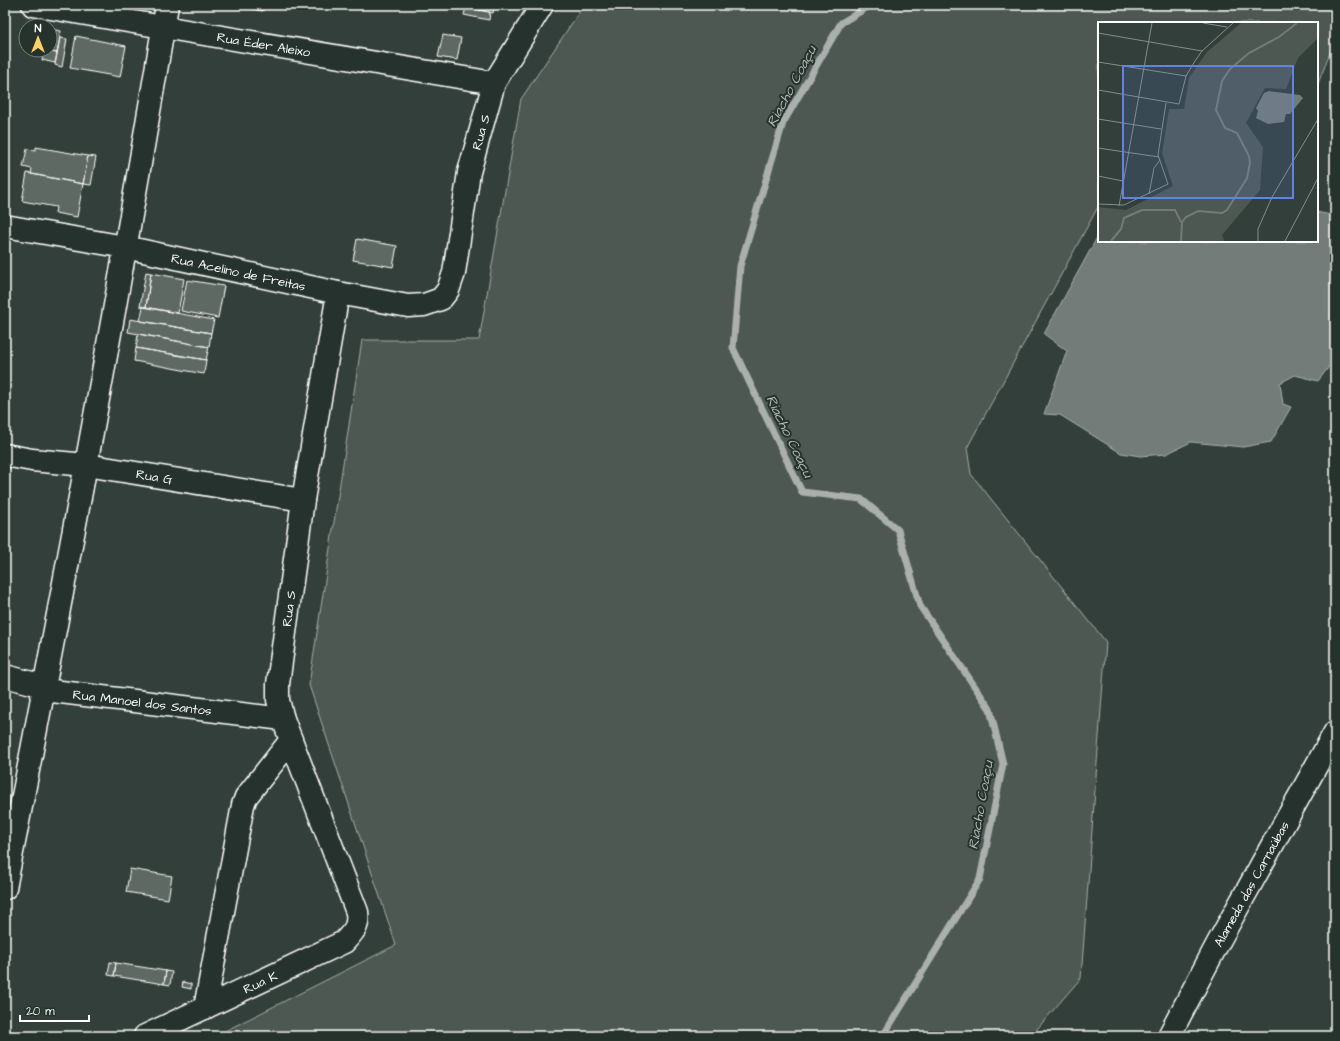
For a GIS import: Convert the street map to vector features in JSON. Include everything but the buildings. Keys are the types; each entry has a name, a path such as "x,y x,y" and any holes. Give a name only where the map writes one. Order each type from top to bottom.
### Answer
{"street":[{"name":"Rua Éder Aleixo","path":"33,5 494,83"},
{"path":"5,888 86,465 167,5"},
{"name":"Rua S","path":"454,273 469,172 494,83 542,5"},
{"name":"Rua Acelino de Freitas","path":"5,226 125,247 338,293 408,306 424,305 441,299 448,290 454,273"},
{"name":"Rua S","path":"338,293 303,500 278,684 278,700 283,719 357,912"},
{"name":"Rua G","path":"5,455 32,460 86,465 303,500"},
{"name":"Rua Manoel dos Santos","path":"5,676 36,684 44,690 283,719"},
{"name":"Alameda das Carnaúbas","path":"1169,1036 1218,943 1335,732"},
{"path":"205,1008 243,805 246,797 291,740"},
{"name":"Rua K","path":"145,1036 344,942 354,932 358,922 357,912"}],"shaded area":[{"path":"584,5 1335,5 1335,40 1318,83 1318,22 1098,22 1098,207 967,448 971,474 1106,642 1081,978 1031,1036 215,1036 396,945 309,685 362,340 479,340 521,99"},
{"path":"1318,212 1335,216 1335,359 1318,381 1295,375 1280,383 1283,404 1291,407 1271,442 1243,447 1191,442 1166,454 1140,456 1121,453 1060,415 1044,414 1067,351 1044,334 1098,236 1098,242 1318,242"}],"waterway":[{"name":"Riacho Coaçu","path":"871,5 841,23 783,123 740,266 733,348 802,492 861,499 898,530 920,606 990,709 1003,764 980,879 883,1036"}]}
